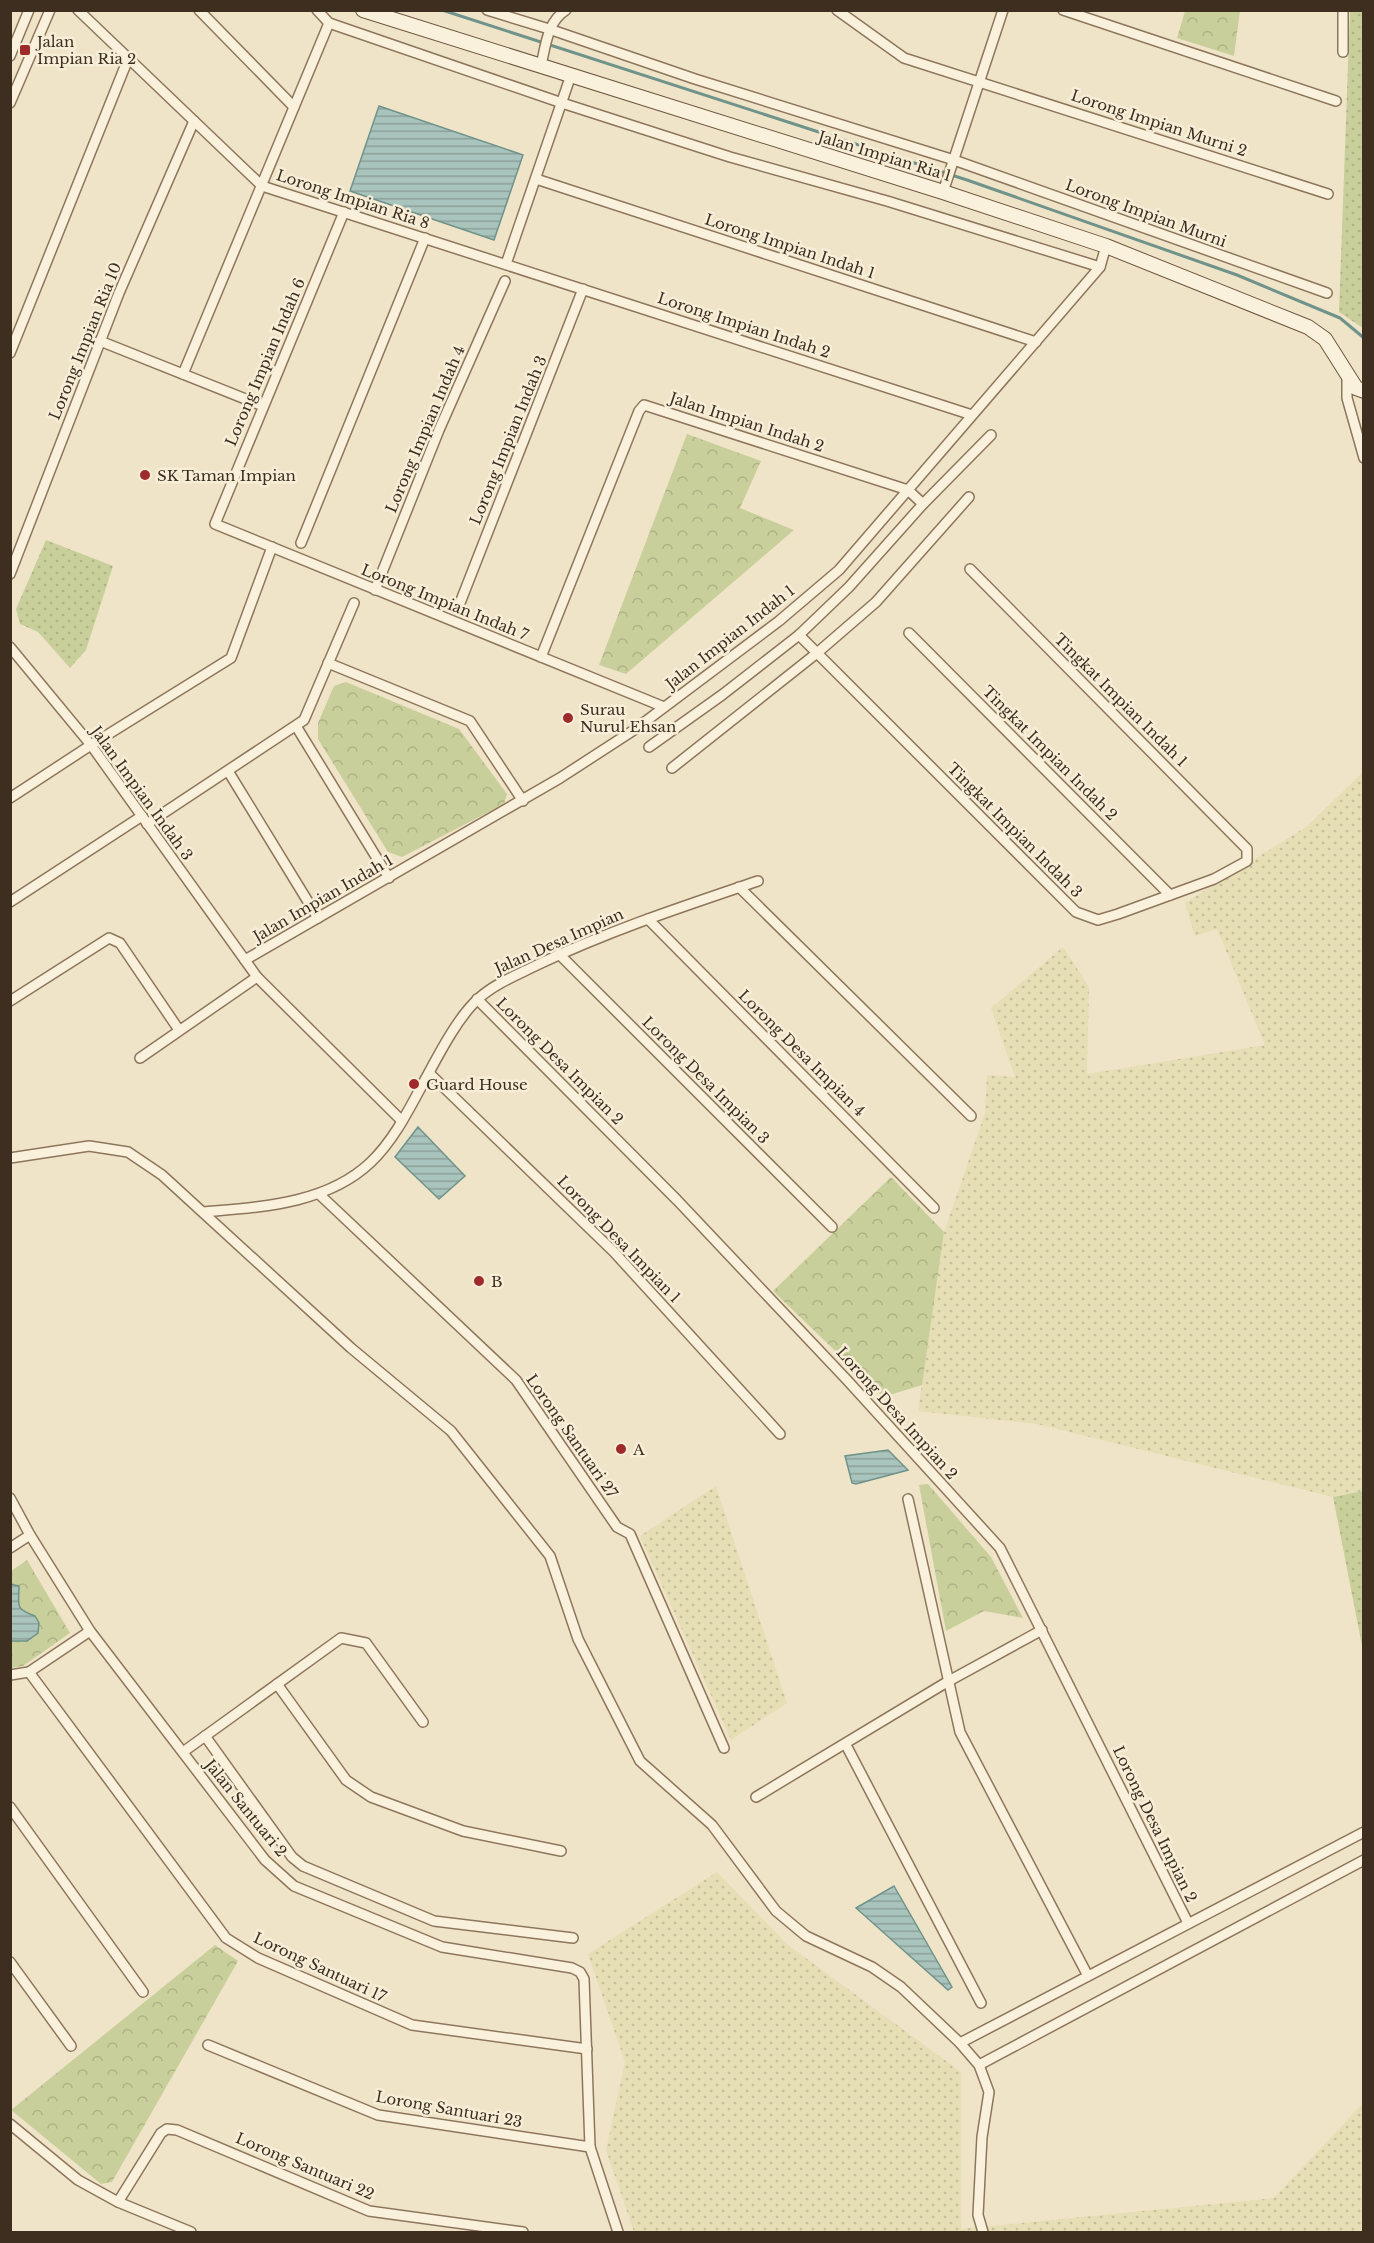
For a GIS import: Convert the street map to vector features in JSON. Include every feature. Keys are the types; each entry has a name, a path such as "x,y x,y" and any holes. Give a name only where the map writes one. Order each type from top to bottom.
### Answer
{"street":[{"path":"10,56 29,10"},
{"path":"10,103 14,85 50,10"},
{"name":"Lorong Impian Ria 8","path":"78,10 262,186 506,264"},
{"path":"199,10 294,107"},
{"path":"317,10 329,23 562,103 1100,267"},
{"name":"Jalan Impian Ria 1","path":"363,10 543,59 571,75 945,186 1106,246 1308,327 1325,339 1338,356 1346,374 1356,388 1364,391"},
{"name":"Lorong Impian Murni","path":"487,10 953,164 1328,293"},
{"path":"543,59 549,29 558,15 566,10"},
{"name":"Lorong Impian Murni 2","path":"837,10 904,58 1328,194"},
{"path":"945,186 1003,10"},
{"path":"1063,10 1336,101"},
{"path":"1342,52 1343,10"},
{"path":"183,374 329,23"},
{"path":"10,353 128,59"},
{"path":"506,264 571,75"},
{"name":"Lorong Impian Ria 10","path":"10,574 100,341 194,122"},
{"name":"Lorong Impian Indah 1","path":"536,179 1036,342"},
{"name":"Lorong Impian Indah 6","path":"214,524 344,212"},
{"path":"301,543 425,238"},
{"name":"Jalan Impian Indah 1","path":"245,960 523,801 634,730 779,621 839,570 1100,267 1106,246"},
{"name":"Lorong Impian Indah 2","path":"506,264 972,415"},
{"name":"Lorong Impian Indah 4","path":"375,590 439,430 505,281"},
{"name":"Lorong Impian Indah 3","path":"460,603 583,289"},
{"path":"100,341 263,406"},
{"path":"1346,374 1347,398 1363,452"},
{"name":"Jalan Impian Indah 2","path":"541,657 639,411 644,405 908,490 923,504"},
{"path":"649,747 722,695 799,635 849,587 923,504 991,435"},
{"path":"672,768 817,653 876,602 969,497"},
{"name":"Lorong Impian Indah 7","path":"214,524 664,707"},
{"path":"10,798 90,745 231,658 272,547"},
{"name":"Tingkat Impian Indah 1","path":"970,569 1238,840 1248,855"},
{"path":"10,903 228,771 304,720 354,603"},
{"name":"Tingkat Impian Indah 2","path":"909,633 1170,895"},
{"name":"Tingkat Impian Indah 3","path":"799,635 1076,912 1098,920 1214,879 1247,861 1248,855"},
{"name":"Jalan Impian Indah 3","path":"12,652 90,745 257,977 402,1121"},
{"path":"328,663 470,721 523,801"},
{"path":"296,726 389,878"},
{"path":"228,771 318,918"},
{"name":"Jalan Desa Impian","path":"204,1212 255,1208 319,1194 371,1162 402,1121 447,1039 477,999 500,983 559,954 648,919 758,881"},
{"path":"739,887 971,1116"},
{"name":"Lorong Desa Impian 4","path":"648,919 934,1208"},
{"path":"10,1001 110,938 120,943 179,1030"},
{"name":"Lorong Desa Impian 3","path":"559,954 832,1227"},
{"path":"140,1058 257,977"},
{"name":"Lorong Desa Impian 2","path":"477,999 677,1200 847,1380 1000,1548 1188,1923"},
{"name":"Lorong Desa Impian 1","path":"429,1073 614,1252 780,1434"},
{"path":"10,1158 89,1146 128,1152 162,1175 351,1348 451,1431 550,1556 578,1639 640,1761 712,1825 776,1911 806,1936 872,1967 901,1987 960,2043 979,2065 990,2092 982,2136 978,2215 982,2232"},
{"name":"Lorong Santuari 27","path":"319,1194 516,1380 617,1527 630,1534 724,1748"},
{"name":"Jalan Santuari 2","path":"10,1498 30,1535 90,1631 266,1860 294,1886 442,1947 580,1971 584,1979 587,2049"},
{"path":"908,1499 960,1732 1088,1976"},
{"path":"10,1548 30,1535"},
{"path":"756,1797 947,1682 1042,1630"},
{"path":"10,1675 29,1672 90,1631"},
{"path":"183,1752 341,1638 351,1638 366,1643 423,1722"},
{"name":"Lorong Santuari 17","path":"29,1672 226,1938 258,1958 412,2025 587,2049"},
{"path":"277,1684 346,1780 371,1797 463,1831 561,1851"},
{"path":"205,1736 292,1857 303,1866 434,1921 573,1938"},
{"path":"846,1744 981,2003"},
{"path":"10,1807 143,1992"},
{"name":"Lorong Desa Impian 2","path":"960,2043 1364,1832"},
{"path":"979,2065 1364,1860"},
{"path":"10,1962 71,2046"},
{"name":"Lorong Santuari 23","path":"208,2045 378,2115 590,2146"},
{"path":"587,2049 590,2146 618,2232"},
{"path":"10,2124 78,2180 118,2202 191,2232"},
{"name":"Lorong Santuari 22","path":"118,2202 161,2133 167,2129 177,2130 369,2211 523,2232"}],"shaded area":[{"path":"1363,772 1363,1491 1333,1497 1037,1424 918,1411 944,1232 985,1113 987,1075 1015,1077 991,1008 1063,947 1089,987 1087,1074 1265,1045 1217,929 1195,936 1185,903 1306,827"},
{"path":"716,1486 787,1703 731,1740 640,1536"},
{"path":"717,1872 788,1945 961,2072 961,2229 1274,2198 1363,2103 1363,2232 634,2232 606,2150 625,2062 588,1954"}],"green space":[{"path":"1350,10 1364,11 1363,328 1339,312"},
{"path":"1185,11 1240,11 1234,56 1177,38"},
{"path":"687,434 761,461 740,508 794,530 626,674 599,665"},
{"path":"46,540 113,566 86,650 70,668 38,632 20,624 16,609"},
{"path":"346,682 459,729 507,794 504,804 402,857 388,852 318,739 318,723 334,686"},
{"path":"891,1177 944,1232 922,1385 883,1397 773,1291"},
{"path":"928,1484 991,1557 1023,1618 984,1611 946,1631 919,1485"},
{"path":"1364,1491 1363,1651 1333,1497"},
{"path":"27,1560 70,1633 23,1666 11,1668 11,1571"},
{"path":"215,1945 238,1961 112,2182 101,2184 11,2110"}],"water":[{"path":"379,106 523,155 494,240 350,191"},
{"path":"418,1127 465,1176 439,1199 395,1157"},
{"path":"888,1450 908,1470 856,1484 852,1483 845,1456"},
{"path":"11,1584 19,1586 19,1606 35,1616 39,1623 38,1633 27,1641 11,1641"},
{"path":"894,1886 952,1987 948,1990 856,1908"}],"waterway":[{"path":"442,10 967,180 1237,275 1340,318 1364,338"}],"place":[{"name":"Jalan Impian Ria 2","path":"25,50"},
{"name":"SK Taman Impian","path":"145,475"},
{"name":"Surau Nurul Ehsan","path":"568,718"},
{"name":"Guard House","path":"414,1084"},
{"name":"B","path":"479,1281"},
{"name":"A","path":"621,1449"}]}
